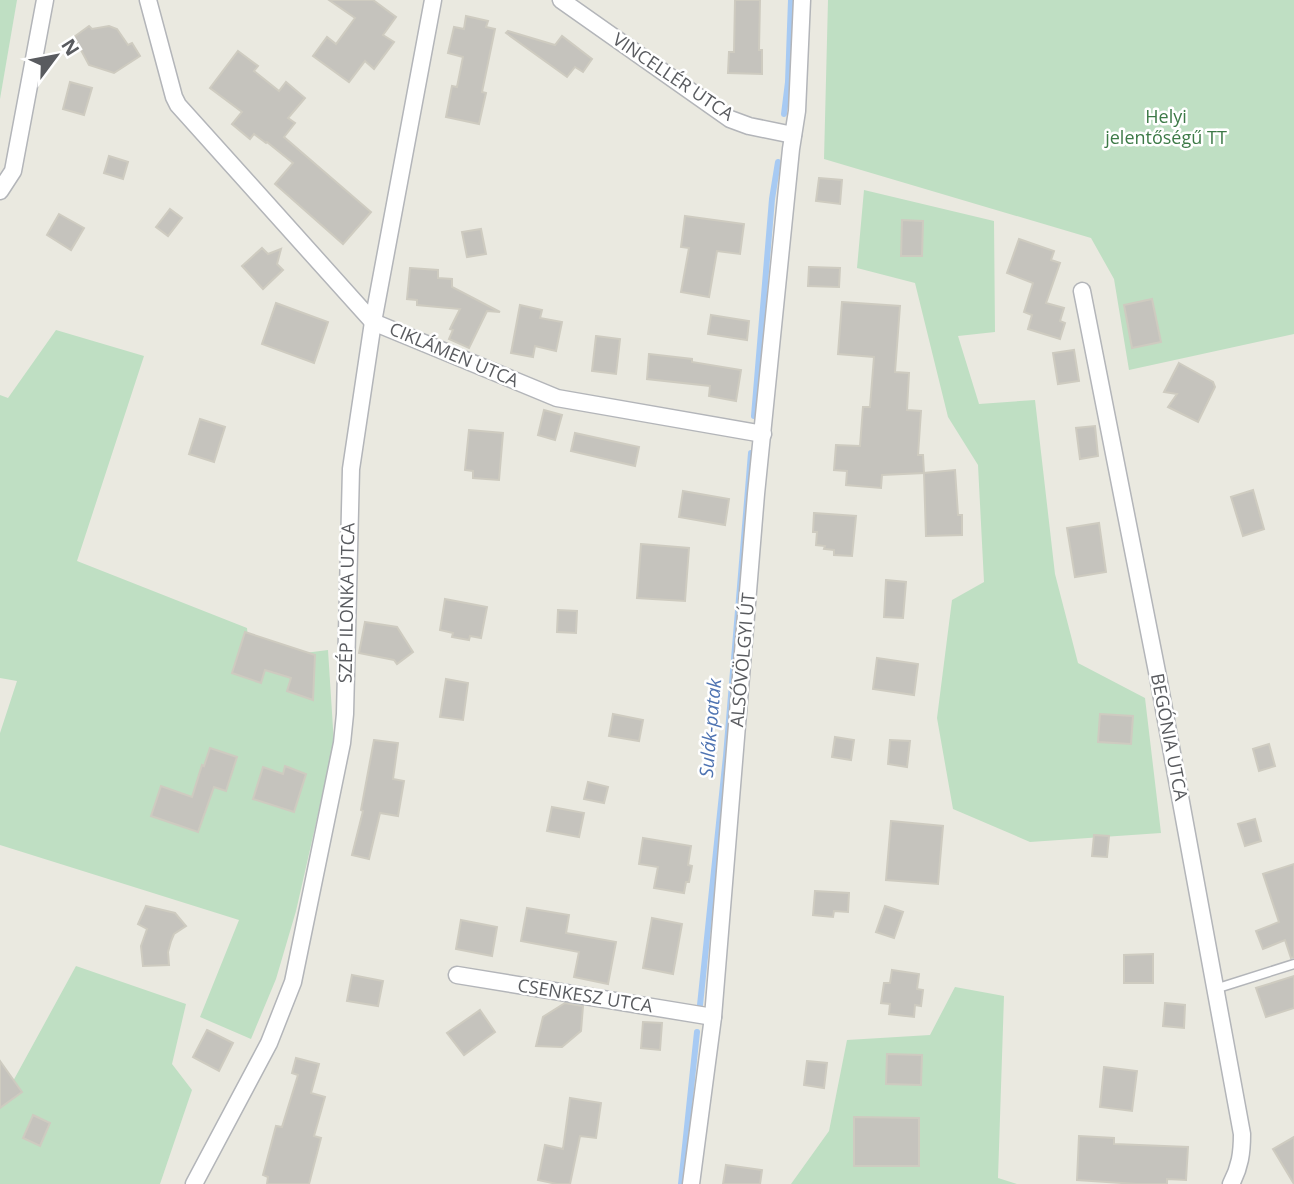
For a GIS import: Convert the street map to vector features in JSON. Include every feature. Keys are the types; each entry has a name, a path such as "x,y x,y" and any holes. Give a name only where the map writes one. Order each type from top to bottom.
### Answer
{"street":[{"path":"0,191 13,171 45,0"},
{"name":"CIKLÁMEN UTCA","path":"148,0 178,105 373,322 557,398 763,434"},
{"name":"SZÉP ILONKA UTCA","path":"194,1184 269,1043 293,982 334,783 344,729 351,470 373,322 433,0"},
{"name":"VINCELLÉR UTCA","path":"561,0 730,119 749,126 793,135"},
{"name":"ALSÓVÖLGYI ÚT","path":"691,1184 713,1017 756,494 797,111 802,0"},
{"name":"BEGÓNIA UTCA","path":"1082,290 1159,682 1242,1134 1242,1155 1231,1184"},
{"name":"CSENKESZ UTCA","path":"457,975 713,1017"}],"lane":[{"path":"1216,989 1294,964"}],"green space":[{"path":"0,0 17,0 0,99"},
{"name":"Helyi jelentőségű TT","path":"828,0 1294,0 1294,334 1129,370 1114,279 1091,238 824,159"},
{"path":"864,190 994,221 995,332 958,336 979,404 1035,400 1055,574 1078,663 1145,698 1161,833 1030,842 953,809 937,718 952,600 984,582 978,465 948,417 915,283 857,268"},
{"path":"56,330 144,356 77,561 247,628 250,660 328,650 334,744 296,911 276,979 251,1039 200,1017 239,920 0,845 0,733 17,681 0,678 0,395 8,398"},
{"path":"76,966 186,1004 172,1064 192,1090 160,1184 0,1184 0,1105"},
{"path":"955,987 1004,996 998,1178 1017,1184 791,1184 829,1131 847,1040 930,1035"}],"building":[{"path":"329,0 373,0 396,17 383,35 394,42 374,69 365,61 349,82 313,56 327,37 336,44 355,18"},
{"path":"735,0 760,0 759,50 762,50 762,74 728,73 729,52 734,52"},
{"path":"466,16 488,21 486,27 495,29 482,92 486,93 479,124 446,117 452,86 457,87 463,57 448,53 454,27 464,29"},
{"path":"89,26 92,29 109,26 117,29 128,45 132,43 140,56 114,73 89,65 74,37"},
{"path":"508,31 555,45 562,36 592,59 583,72 575,67 567,77 506,33"},
{"path":"238,51 258,66 254,71 279,91 286,82 305,98 288,118 295,123 284,137 371,212 343,244 275,184 293,163 267,142 254,134 250,139 232,124 242,112 210,88"},
{"path":"70,82 92,88 84,115 63,109"},
{"path":"109,156 128,162 123,179 104,173"},
{"path":"819,178 842,180 840,204 816,201"},
{"path":"170,209 182,218 168,236 156,227"},
{"path":"59,214 84,228 71,250 47,235"},
{"path":"685,216 744,224 740,254 717,251 709,297 681,292 689,248 681,247"},
{"path":"902,220 923,221 922,256 901,256"},
{"path":"481,229 486,254 467,257 462,232"},
{"path":"1019,239 1054,251 1051,260 1060,263 1046,303 1064,308 1060,321 1065,323 1060,339 1028,329 1032,315 1024,312 1033,283 1007,273"},
{"path":"262,248 268,254 281,249 277,264 283,270 263,289 242,266"},
{"path":"809,267 840,268 839,287 808,286"},
{"path":"410,268 438,270 438,278 452,279 452,287 500,312 487,311 469,348 449,339 453,330 450,329 460,309 417,305 417,300 407,299"},
{"path":"1152,299 1161,342 1132,348 1124,305"},
{"path":"842,302 900,306 895,372 909,373 907,410 921,411 918,455 923,455 924,473 882,475 881,488 846,485 847,471 834,470 836,445 860,446 863,407 870,407 874,357 838,354"},
{"path":"276,303 328,322 314,363 262,344"},
{"path":"520,305 542,310 540,318 562,322 556,351 535,346 533,357 511,353"},
{"path":"711,315 749,321 747,340 708,334"},
{"path":"596,336 620,339 616,374 592,371"},
{"path":"1074,350 1079,381 1058,384 1053,353"},
{"path":"649,354 692,359 692,362 741,370 736,401 709,396 710,386 647,379"},
{"path":"1179,363 1213,382 1215,387 1198,422 1168,407 1177,394 1164,392"},
{"path":"544,410 562,415 555,440 538,435"},
{"path":"200,419 225,427 214,462 189,454"},
{"path":"1095,426 1098,456 1080,459 1076,428"},
{"path":"469,430 503,433 499,480 473,478 473,471 465,470"},
{"path":"575,433 639,447 635,466 571,451"},
{"path":"955,470 958,515 962,515 962,535 926,536 924,473"},
{"path":"1253,490 1264,529 1243,536 1231,497"},
{"path":"683,491 729,499 725,525 679,517"},
{"path":"814,513 856,516 852,556 834,555 834,550 816,545 817,532 813,532"},
{"path":"1099,523 1106,572 1075,577 1067,528"},
{"path":"641,544 689,548 685,601 637,598"},
{"path":"886,580 906,582 903,618 884,617"},
{"path":"445,599 487,607 481,638 470,636 469,640 452,637 453,633 440,630"},
{"path":"558,610 577,611 576,633 557,632"},
{"path":"365,622 397,627 413,652 397,664 394,660 359,653"},
{"path":"245,632 315,655 313,700 287,691 291,678 265,670 261,683 232,673"},
{"path":"877,658 918,664 914,695 873,689"},
{"path":"446,679 468,683 463,720 440,717"},
{"path":"613,714 643,720 639,741 609,736"},
{"path":"1100,714 1133,716 1131,744 1098,742"},
{"path":"835,737 854,740 851,760 832,757"},
{"path":"374,740 398,743 393,779 404,781 398,816 380,813 369,859 352,855 363,811 361,810"},
{"path":"890,740 910,741 907,767 888,764"},
{"path":"1269,744 1275,766 1259,771 1253,749"},
{"path":"210,748 237,757 226,791 214,787 198,832 151,816 161,786 192,797"},
{"path":"285,766 306,774 294,812 253,799 263,767 283,774"},
{"path":"588,782 608,787 604,803 584,799"},
{"path":"552,807 584,813 579,837 547,831"},
{"path":"1255,819 1261,841 1245,846 1238,824"},
{"path":"891,821 943,826 938,884 886,880"},
{"path":"1094,835 1109,836 1107,857 1092,856"},
{"path":"643,838 691,846 688,865 692,866 684,893 654,888 658,867 639,864"},
{"path":"1294,864 1294,957 1291,958 1285,940 1263,949 1256,931 1279,922 1263,874"},
{"path":"815,891 849,893 848,912 834,911 833,917 813,915"},
{"path":"146,906 175,913 186,926 174,934 168,952 169,965 143,966 141,946 147,929 138,924"},
{"path":"885,906 903,912 894,938 876,932"},
{"path":"527,908 569,915 566,933 616,942 608,984 574,977 579,952 521,941"},
{"path":"652,918 682,924 673,974 643,968"},
{"path":"461,920 497,927 492,956 456,949"},
{"path":"1153,954 1153,983 1124,983 1124,955"},
{"path":"892,970 919,974 917,989 923,990 921,1006 915,1005 914,1017 889,1014 890,1004 881,1003 884,983 890,983"},
{"path":"352,975 383,981 378,1006 347,1001"},
{"path":"1294,976 1294,1008 1266,1017 1256,988"},
{"path":"565,1003 583,1006 581,1031 562,1047 536,1046 543,1017"},
{"path":"1165,1003 1185,1005 1184,1028 1163,1026"},
{"path":"480,1010 495,1032 464,1055 447,1033"},
{"path":"643,1022 662,1023 660,1050 641,1048"},
{"path":"207,1030 233,1043 219,1071 193,1057"},
{"path":"887,1054 922,1055 921,1085 886,1084"},
{"path":"296,1058 319,1064 311,1093 325,1097 314,1136 321,1138 309,1184 267,1184 268,1177 263,1175 276,1126 282,1127 298,1075 292,1073"},
{"path":"0,1061 22,1092 0,1108"},
{"path":"807,1061 827,1063 824,1088 804,1085"},
{"path":"1104,1067 1137,1071 1132,1111 1100,1107"},
{"path":"570,1098 601,1103 596,1138 580,1136 570,1184 538,1180 545,1145 563,1149"},
{"path":"33,1115 50,1123 40,1146 23,1138"},
{"path":"854,1117 919,1118 919,1166 854,1166"},
{"path":"1079,1136 1114,1138 1114,1144 1188,1147 1186,1180 1167,1179 1167,1184 1137,1184 1077,1180"},
{"path":"1294,1137 1294,1184 1273,1149"},
{"path":"726,1165 762,1170 760,1184 723,1184"}],"waterway":[{"name":"Sulák-patak","path":"784,114 791,0"},
{"name":"Sulák-patak","path":"754,416 772,199 778,162"},
{"name":"Sulák-patak","path":"700,1005 726,756 751,453"},
{"path":"681,1184 697,1032"}]}
